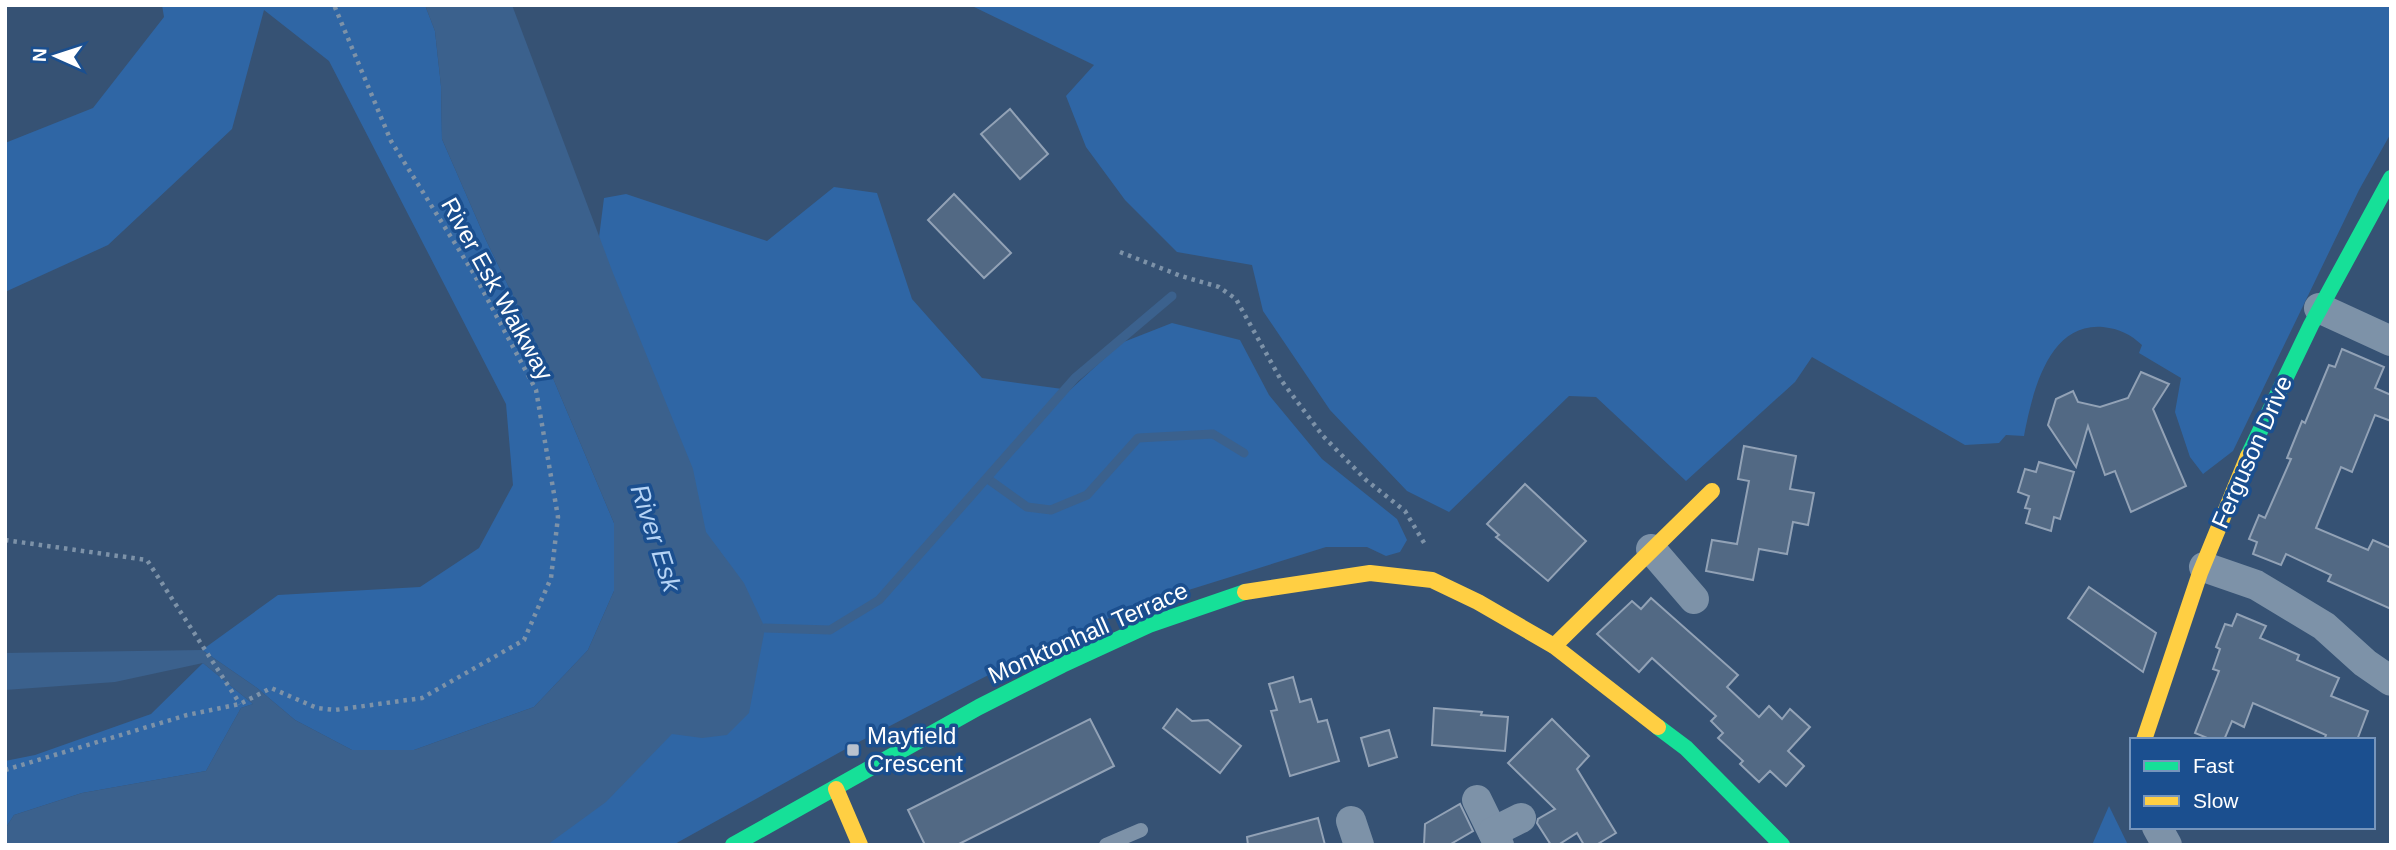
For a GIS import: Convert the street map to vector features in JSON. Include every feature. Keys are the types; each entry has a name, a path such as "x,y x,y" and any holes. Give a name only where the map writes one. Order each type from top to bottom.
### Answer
{"main road":[{"name":"Ferguson Drive","path":"2145,738 2204,566 2239,476 2319,308 2391,178"},
{"path":"1554,646 1712,491"},
{"name":"Monktonhall Terrace","path":"733,845 979,708 1062,665 1149,625 1238,593 1370,573 1432,580 1478,601 1554,646 1686,748 1782,845"},
{"path":"836,789 860,845"}],"street":[{"path":"2319,308 2391,341"},
{"path":"1651,549 1694,598"},
{"path":"2204,566 2256,585 2324,626 2365,663 2391,681"},
{"path":"1477,800 1496,838 1521,818"},
{"path":"2158,829 2167,845"}],"lane":[{"path":"1106,845 1141,830"}],"path":[{"name":"River Esk Walkway","path":"5,770 187,715 240,704 271,688 317,708 335,710 422,698 524,640 551,578 558,517 536,390 474,274 391,141 334,5"},
{"path":"1119,251 1181,276 1219,287 1236,299 1281,380 1323,436 1366,480 1405,511 1431,553 1432,580"},
{"path":"5,540 147,560 240,704"}],"shaded area":[{"path":"162,5 425,5 435,31 441,86 442,139 486,240 550,371 614,523 614,591 588,650 534,707 414,750 352,750 295,720 257,688 202,650 278,595 420,587 479,548 513,485 506,404 329,61 264,10 232,129 108,245 5,292 5,143 93,108 164,17"},
{"path":"970,5 2391,5 2391,133 2359,190 2233,451 2203,474 2190,457 2175,412 2181,378 2139,353 2142,345 2133,338 2103,327 2084,329 2069,336 2056,348 2038,382 2024,436 2006,435 1999,443 1965,445 1812,357 1795,382 1686,481 1596,397 1569,396 1449,512 1407,491 1330,410 1263,311 1252,265 1177,252 1125,200 1086,147 1066,96 1094,65"},
{"path":"834,187 877,193 912,299 982,378 1070,390 1121,343 1172,323 1240,340 1269,395 1322,459 1397,519 1407,540 1400,552 1386,556 1367,547 1326,547 1134,607 1039,649 851,746 673,845 482,845 652,721 594,277 604,198 626,194 767,241"},
{"path":"203,663 253,704 241,708 206,771 82,793 14,815 5,829 5,761 35,755 151,714"},
{"path":"2109,806 2128,845 2092,845"}],"water":[{"name":"River Esk","path":"425,5 512,5 613,273 693,469 706,532 744,583 765,628 749,713 727,735 702,738 672,734 606,802 547,845 5,845 5,829 14,815 82,793 206,771 241,708 253,704 203,663 115,682 5,690 5,653 202,650 257,688 295,720 352,750 414,750 534,707 588,650 614,591 614,523 550,371 486,240 442,139 441,86 435,31"}],"building":[{"path":"1010,109 1048,154 1020,179 981,134"},
{"path":"954,194 1011,253 984,278 928,220"},
{"path":"2342,349 2384,367 2375,388 2391,395 2391,421 2375,415 2352,472 2341,467 2316,528 2368,550 2373,540 2391,548 2391,609 2328,581 2331,575 2286,554 2281,565 2253,554 2257,542 2249,539 2259,515 2265,518 2291,459 2287,458 2302,421 2305,423 2329,365 2335,367"},
{"path":"2141,372 2169,384 2153,409 2186,486 2131,512 2115,471 2105,475 2088,426 2076,467 2048,425 2056,399 2073,391 2078,402 2100,407 2128,398"},
{"path":"1744,446 1796,456 1790,489 1814,493 1808,525 1793,522 1787,554 1759,549 1753,580 1706,571 1712,540 1737,544 1749,481 1738,479"},
{"path":"2039,462 2074,472 2060,519 2054,517 2051,531 2026,523 2030,509 2025,508 2029,496 2018,492 2025,469 2036,472"},
{"path":"1525,484 1586,541 1548,581 1496,537 1499,535 1487,524"},
{"path":"2089,587 2156,633 2143,672 2068,618"},
{"path":"1651,598 1738,675 1727,687 1759,717 1769,706 1782,719 1790,709 1810,727 1788,751 1804,766 1786,786 1770,771 1759,782 1740,764 1743,761 1718,738 1723,733 1711,721 1716,716 1652,658 1639,672 1597,634 1632,601 1641,609"},
{"path":"2237,614 2266,626 2260,638 2299,655 2297,660 2339,678 2331,696 2368,711 2358,738 2325,738 2326,735 2253,703 2244,727 2232,721 2225,738 2207,738 2195,733 2219,671 2213,669 2220,649 2216,647 2225,624 2232,626"},
{"path":"1293,677 1300,702 1311,699 1318,722 1327,720 1339,761 1290,776 1271,711 1277,710 1269,684"},
{"path":"1434,708 1508,717 1505,751 1432,745"},
{"path":"1177,709 1192,721 1208,720 1241,746 1220,773 1163,728"},
{"path":"1090,719 1114,766 957,845 925,845 908,810"},
{"path":"1552,719 1589,756 1577,769 1616,833 1596,845 1584,845 1577,833 1558,845 1551,845 1537,823 1538,819 1555,809 1508,763"},
{"path":"1389,730 1397,757 1369,766 1361,738"},
{"path":"1460,804 1473,831 1449,845 1424,845 1425,824"},
{"path":"1318,818 1325,845 1248,845 1247,837"}],"waterway":[{"path":"765,628 830,630 879,600 1075,378 1172,296"},
{"path":"988,479 1027,507 1051,510 1087,495 1138,438 1213,434 1244,453"}],"traffic: fast":[{"path":"2248,456 2311,325 2391,178"},
{"path":"733,845 979,707 1062,665 1149,625 1245,592"},
{"path":"1658,727 1686,748 1782,845"}],"traffic: slow":[{"path":"2145,738 2200,573 2248,456"},
{"path":"1554,646 1712,491"},
{"path":"1245,592 1370,573 1432,580 1478,602 1554,646 1658,727"},
{"path":"836,789 860,845"}],"place":[{"name":"Mayfield Crescent","path":"853,750"}]}
